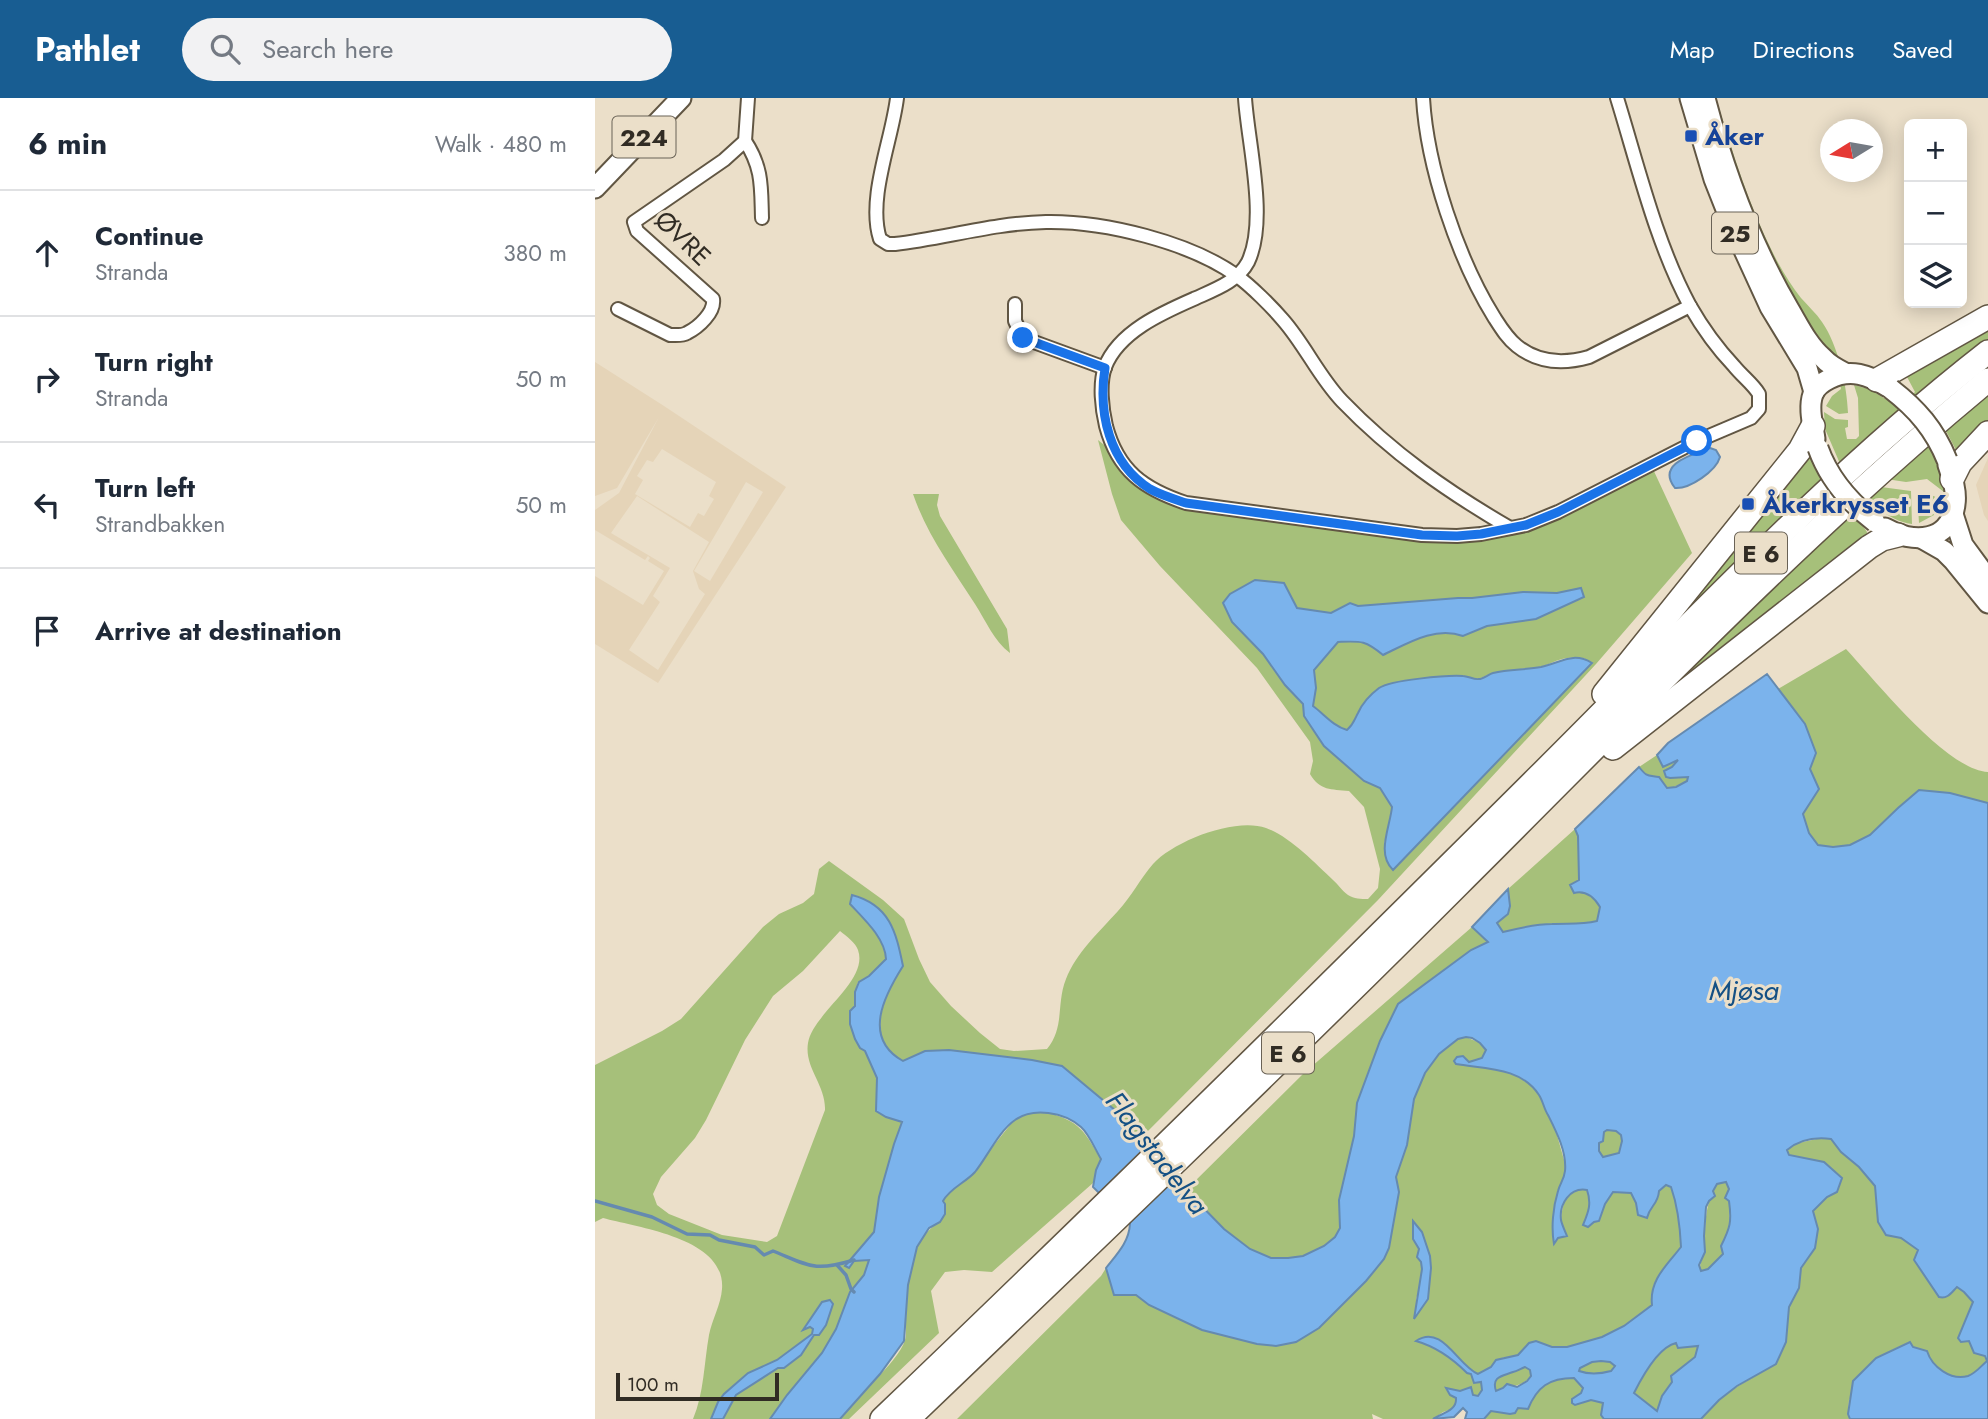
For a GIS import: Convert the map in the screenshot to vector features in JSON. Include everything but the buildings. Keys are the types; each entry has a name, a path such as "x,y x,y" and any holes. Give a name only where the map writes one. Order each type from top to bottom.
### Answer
{"highway":[{"path":"1884,385 1988,317"},
{"name":"E 6","path":"1554,776 1747,567 1902,424 1988,352"},
{"name":"E 6","path":"908,1419 1105,1218 1554,776 1819,527 1988,380"},
{"path":"1949,470 1988,433"},
{"name":"E 6","path":"1554,776 1563,744 1800,450 1815,437"},
{"name":"E 6","path":"1554,776 1591,765 1869,547 1898,535"},
{"name":"E 6","path":"882,1419 1105,1218"}],"main road":[{"name":"224","path":"595,188 681,98"},
{"name":"25","path":"1690,98 1714,179 1736,234 1770,307 1807,368 1814,391 1811,405 1815,437 1827,469 1842,492 1875,522 1898,535 1923,539 1944,551 1988,603"},
{"name":"25","path":"1705,98 1742,211 1774,283 1796,322 1816,351 1829,364 1845,373 1857,373 1884,385 1910,404 1927,423 1935,435 1949,470 1956,500 1953,514 1963,545 1988,579"},
{"path":"1814,391 1825,380 1845,373"},
{"path":"1923,539 1939,532 1953,514"}],"street":[{"path":"748,98 745,141 760,171 762,218"},
{"path":"897,98 877,199 876,220 880,239 888,244 895,244 1027,223 1049,222 1095,226 1143,235 1183,248 1238,276 1281,317 1327,383 1375,434 1441,486 1510,528"},
{"path":"1245,98 1258,217 1248,262 1238,276 1151,319 1120,346 1105,368 1102,399 1109,436 1128,470 1140,481 1152,490 1186,503 1422,535 1457,536 1526,525 1558,512 1697,441 1744,422 1759,409 1759,394 1723,354 1690,306 1664,248 1617,98"},
{"path":"1423,98 1429,142 1458,244 1484,301 1507,338 1519,348 1541,359 1575,361 1589,357 1690,306"},
{"name":"ØVRE","path":"618,309 670,335 687,333 711,312 713,299 637,232 634,222 724,160 745,141"},
{"path":"1015,304 1015,321 1023,338 1105,368"}],"shaded area":[{"path":"595,362 786,487 658,683 595,644 595,576 643,605 664,571 648,561 648,556 645,560 595,530 595,510 619,493 659,417 617,488 595,496","holes":["662,449 716,482 709,496 714,499 704,516 698,513 690,527 635,494 643,480 637,476 647,460 653,462","746,482 763,492 710,581 694,571","637,496 709,542 693,571 699,589 705,594 658,670 629,650 660,602 653,596 670,568 611,533"]},
{"path":"1988,458 1988,521 1976,485"}],"green space":[{"path":"1712,98 1716,98 1748,196 1773,253 1789,282 1820,319 1833,342 1844,378 1848,413 1839,414 1826,406 1832,396 1841,389 1835,355 1815,334 1777,273 1755,227"},
{"path":"1988,323 1988,340 1841,466 1825,429 1824,412 1835,419 1848,420 1848,427 1845,428 1847,439 1856,439 1859,436 1858,398 1854,385 1869,389 1899,407 1915,392 1906,375"},
{"path":"1988,394 1988,421 1957,452 1945,429"},
{"path":"1098,440 1145,490 1176,506 1256,518 1487,538 1652,467 1692,553 1596,664 1378,900 1140,1139 1116,1111 1062,1066 949,1050 925,1051 903,1061 891,1052 883,1041 881,1016 889,991 903,966 894,931 883,913 865,899 852,895 850,905 878,937 886,960 858,982 855,992 855,1007 865,1051 877,1078 876,1111 902,1121 879,1197 874,1232 846,1266 854,1261 869,1260 864,1275 850,1292 836,1329 822,1353 770,1419 693,1419 702,1388 709,1335 721,1295 720,1272 710,1258 696,1247 677,1238 603,1218 595,1222 595,1065 681,1019 763,927 779,914 803,903 814,894 819,869 829,861 883,900 904,919 930,982 951,1006 1000,1049 1014,1051 1047,1049 1056,1032 1063,988 1076,960 1123,906 1153,864 1175,847 1190,840 1222,828 1253,825 1266,828 1284,837 1350,896 1368,899 1378,888 1380,869 1364,807 1349,791 1327,788 1314,780 1310,774 1313,761 1310,742 1257,668 1160,566 1121,520","holes":["1255,580 1284,583 1297,608 1331,613 1350,603 1358,606 1523,592 1557,593 1581,588 1536,619 1487,626 1463,636 1453,633 1432,634 1383,655 1362,642 1338,642 1314,670 1316,688 1313,706 1333,723 1347,730 1354,724 1356,715 1494,673 1540,667 1564,658 1585,658 1384,845 1392,807 1380,788 1364,781 1356,773 1263,654 1232,622 1241,588","840,931 857,947 859,962 856,973 819,1020 808,1043 809,1061 822,1092 825,1110 777,1236 767,1242 722,1235 669,1214 657,1205 653,1194 661,1177 695,1138 745,1040 773,996 803,971"]},
{"path":"1928,440 1943,478 1944,492 1927,479 1906,482 1886,479"},
{"path":"1810,451 1826,480 1617,685"},
{"path":"1881,487 1911,491 1912,524 1892,517 1862,495"},
{"path":"1917,493 1926,493 1943,500 1934,515 1919,523"},
{"path":"913,494 939,494 937,505 940,516 1007,629 1010,653 995,637 941,551"},
{"path":"1848,509 1867,532 1866,539 1633,726"},
{"path":"1846,649 1932,740 1971,767 1988,772 1988,803 1950,793 1919,790 1870,835 1850,845 1818,845 1809,833 1803,814 1819,789 1810,769 1805,723 1778,689"},
{"path":"1657,755 1663,765 1679,760 1668,770 1676,777 1688,777 1687,781 1670,789 1664,786 1659,777 1647,775 1639,767"},
{"path":"1575,829 1578,836 1579,880 1571,886 1595,898 1600,907 1597,921 1539,925 1503,933 1497,923 1508,914 1508,889"},
{"path":"1472,927 1488,942 1471,950 1398,1004 1380,1041 1357,1103 1354,1136 1339,1200 1340,1228 1335,1237 1324,1246 1303,1256 1271,1258 1250,1249 1224,1229 1186,1190 1303,1074"},
{"path":"1466,1037 1480,1043 1486,1050 1483,1058 1469,1062 1475,1067 1499,1069 1515,1075 1532,1086 1541,1097 1555,1128 1566,1167 1554,1224 1555,1243 1565,1200 1570,1193 1587,1190 1589,1208 1583,1225 1599,1221 1613,1192 1631,1193 1638,1215 1647,1217 1659,1191 1665,1185 1671,1187 1678,1216 1681,1247 1656,1280 1652,1305 1624,1326 1602,1337 1567,1347 1552,1347 1536,1341 1530,1343 1518,1355 1502,1358 1478,1374 1437,1338 1416,1341 1444,1354 1481,1382 1482,1390 1478,1397 1466,1389 1453,1389 1456,1403 1452,1409 1433,1419 1383,1419 1372,1414 1373,1419 957,1419 1106,1268 1114,1295 1136,1295 1168,1314 1257,1344 1330,1316 1349,1299 1389,1248 1399,1192 1396,1177 1407,1145 1414,1099 1425,1073 1439,1054 1458,1039","holes":["1414,1222 1429,1259 1428,1299 1416,1300 1422,1272 1418,1257 1420,1249 1413,1239"]},
{"path":"1046,1112 1067,1119 1080,1128 1090,1141 1101,1159 1093,1183 992,1272 945,1272 931,1291 939,1333 849,1419 833,1419 873,1381 901,1349 906,1338 912,1265 921,1240 940,1222 946,1195 974,1172 1014,1120 1029,1113"},
{"path":"1607,1129 1621,1135 1622,1141 1619,1153 1603,1157 1599,1151 1599,1143 1603,1141"},
{"path":"1821,1138 1831,1139 1875,1186 1878,1222 1886,1235 1901,1238 1918,1250 1973,1303 1969,1341 1987,1361 1971,1375 1957,1377 1937,1367 1909,1342 1876,1358 1849,1400 1850,1419 1701,1419 1719,1400 1738,1386 1776,1364 1786,1342 1789,1307 1799,1288 1801,1268 1815,1248 1818,1229 1813,1211 1827,1197 1837,1192 1806,1158 1789,1155 1787,1150 1794,1144"},
{"path":"1726,1182 1729,1189 1730,1230 1725,1237 1723,1254 1708,1269 1701,1271 1710,1200 1717,1184"},
{"path":"1676,1343 1682,1348 1698,1346 1695,1357 1671,1376 1673,1382 1662,1396 1657,1412 1634,1392 1657,1356"},
{"path":"1601,1361 1615,1366 1611,1371 1599,1374 1579,1371 1592,1362"},
{"path":"1525,1367 1530,1370 1531,1376 1527,1380 1496,1391 1495,1382 1498,1377"},
{"path":"1574,1378 1583,1388 1581,1393 1591,1400 1603,1403 1601,1415 1604,1419 1484,1419 1491,1411 1510,1414 1550,1381"}],"water":[{"path":"1710,448 1716,450 1720,457 1713,468 1688,486 1675,488 1670,480 1673,467 1686,457"},
{"path":"1255,580 1284,583 1297,608 1331,613 1350,603 1358,606 1523,592 1557,593 1581,588 1584,597 1536,619 1487,626 1463,636 1453,633 1432,634 1383,655 1362,642 1338,642 1314,670 1316,688 1313,706 1333,723 1347,730 1367,699 1385,685 1445,676 1481,679 1493,673 1541,667 1573,658 1592,663 1393,870 1385,856 1385,840 1392,807 1380,788 1364,781 1324,746 1304,716 1303,704 1285,685 1263,654 1232,622 1223,603 1230,594"},
{"name":"Mjøsa","path":"1767,674 1805,724 1816,753 1810,769 1819,789 1803,814 1809,833 1818,845 1850,845 1870,835 1919,790 1950,793 1988,803 1988,1419 1850,1419 1848,1414 1853,1381 1876,1358 1910,1342 1913,1347 1927,1351 1933,1362 1949,1375 1971,1375 1987,1361 1985,1356 1974,1353 1969,1341 1961,1342 1958,1338 1973,1302 1957,1287 1947,1296 1939,1297 1914,1260 1918,1250 1901,1238 1886,1235 1878,1222 1875,1186 1831,1139 1819,1138 1807,1140 1787,1150 1789,1155 1824,1162 1842,1178 1837,1192 1827,1197 1813,1211 1818,1229 1815,1248 1801,1268 1799,1288 1789,1307 1786,1342 1776,1364 1737,1386 1701,1419 1604,1419 1601,1415 1603,1403 1591,1400 1575,1405 1572,1403 1572,1399 1581,1393 1583,1388 1574,1378 1545,1385 1535,1395 1528,1409 1518,1408 1515,1413 1491,1411 1484,1419 1465,1419 1467,1412 1463,1408 1454,1417 1433,1419 1452,1409 1456,1402 1456,1398 1450,1395 1446,1388 1460,1391 1471,1387 1473,1395 1478,1396 1482,1390 1481,1382 1474,1383 1471,1374 1450,1358 1431,1346 1416,1341 1434,1337 1442,1341 1478,1374 1491,1367 1496,1360 1518,1355 1529,1343 1536,1341 1552,1347 1567,1347 1602,1337 1624,1326 1652,1305 1656,1280 1681,1247 1675,1202 1671,1187 1666,1185 1659,1191 1647,1218 1638,1215 1631,1193 1613,1192 1599,1221 1588,1227 1583,1225 1589,1204 1587,1190 1575,1191 1567,1198 1562,1208 1561,1220 1567,1236 1558,1238 1554,1244 1554,1211 1565,1171 1563,1149 1539,1095 1523,1079 1502,1071 1456,1064 1454,1061 1457,1057 1463,1056 1469,1062 1482,1058 1486,1050 1480,1043 1466,1037 1458,1039 1439,1054 1425,1073 1414,1099 1407,1145 1396,1177 1399,1192 1389,1248 1384,1259 1319,1328 1296,1342 1276,1346 1257,1344 1202,1330 1149,1305 1136,1295 1114,1295 1106,1268 1125,1242 1130,1224 1093,1187 1101,1159 1087,1134 1074,1122 1048,1113 1031,1113 1009,1125 975,1172 943,1201 945,1214 940,1222 929,1228 917,1247 908,1285 904,1341 880,1374 840,1419 770,1419 822,1353 836,1329 850,1292 864,1275 869,1260 854,1261 849,1268 845,1266 874,1232 879,1197 902,1122 876,1111 877,1078 865,1051 855,1039 850,1024 850,1011 855,1006 855,992 859,982 886,959 878,936 850,904 852,895 865,900 883,913 894,931 903,966 889,990 881,1016 883,1041 890,1052 903,1061 925,1051 949,1050 1062,1066 1116,1111 1148,1151 1224,1229 1250,1249 1271,1258 1303,1256 1324,1246 1335,1237 1340,1228 1339,1200 1354,1136 1357,1103 1380,1041 1398,1004 1471,950 1488,942 1472,927 1508,889 1508,914 1497,923 1503,932 1539,925 1597,921 1600,907 1598,903 1586,893 1574,893 1570,885 1579,880 1578,836 1575,829 1639,767 1647,775 1659,777 1667,788 1687,781 1688,777 1666,777 1664,771 1678,760 1663,767 1657,755 1668,743","holes":["1616,1131 1621,1135 1619,1153 1603,1157 1599,1151 1599,1143 1603,1141 1604,1132","1726,1182 1729,1189 1725,1198 1729,1201 1729,1225 1721,1246 1723,1254 1708,1269 1701,1271 1699,1265 1705,1252 1706,1207 1715,1196 1713,1191 1717,1184","1676,1343 1678,1348 1698,1346 1695,1357 1671,1376 1672,1382 1662,1396 1657,1411 1634,1393 1646,1371 1663,1350","1592,1362 1610,1362 1615,1366 1611,1371 1603,1373 1579,1371","1525,1367 1530,1370 1531,1376 1517,1387 1507,1384 1496,1391 1495,1382 1499,1377"]},
{"path":"1413,1221 1422,1232 1431,1268 1428,1299 1414,1319 1422,1269 1417,1257 1419,1249 1413,1239"},
{"path":"830,1300 833,1304 826,1325 819,1335 814,1335 801,1355 784,1368 778,1368 736,1395 723,1419 711,1419 724,1394 748,1373 777,1360 812,1334 813,1329 810,1327 803,1330 822,1302"}],"waterway":[{"path":"595,1201 652,1217 687,1234 710,1235 719,1240 755,1247 764,1255 773,1251 812,1266 830,1266 854,1260"},
{"path":"837,1265 846,1275 854,1292"}],"place":[{"name":"Åker","path":"1691,136"},
{"name":"Åkerkrysset E6","path":"1748,504"}],"route":[{"path":"1023,338 1105,368 1102,399 1104,417 1118,454 1128,470 1152,490 1186,503 1422,535 1481,534 1526,525 1558,512 1697,441"}],"water label":[{"name":"Flagstadelva","path":"1157,1153"}]}
